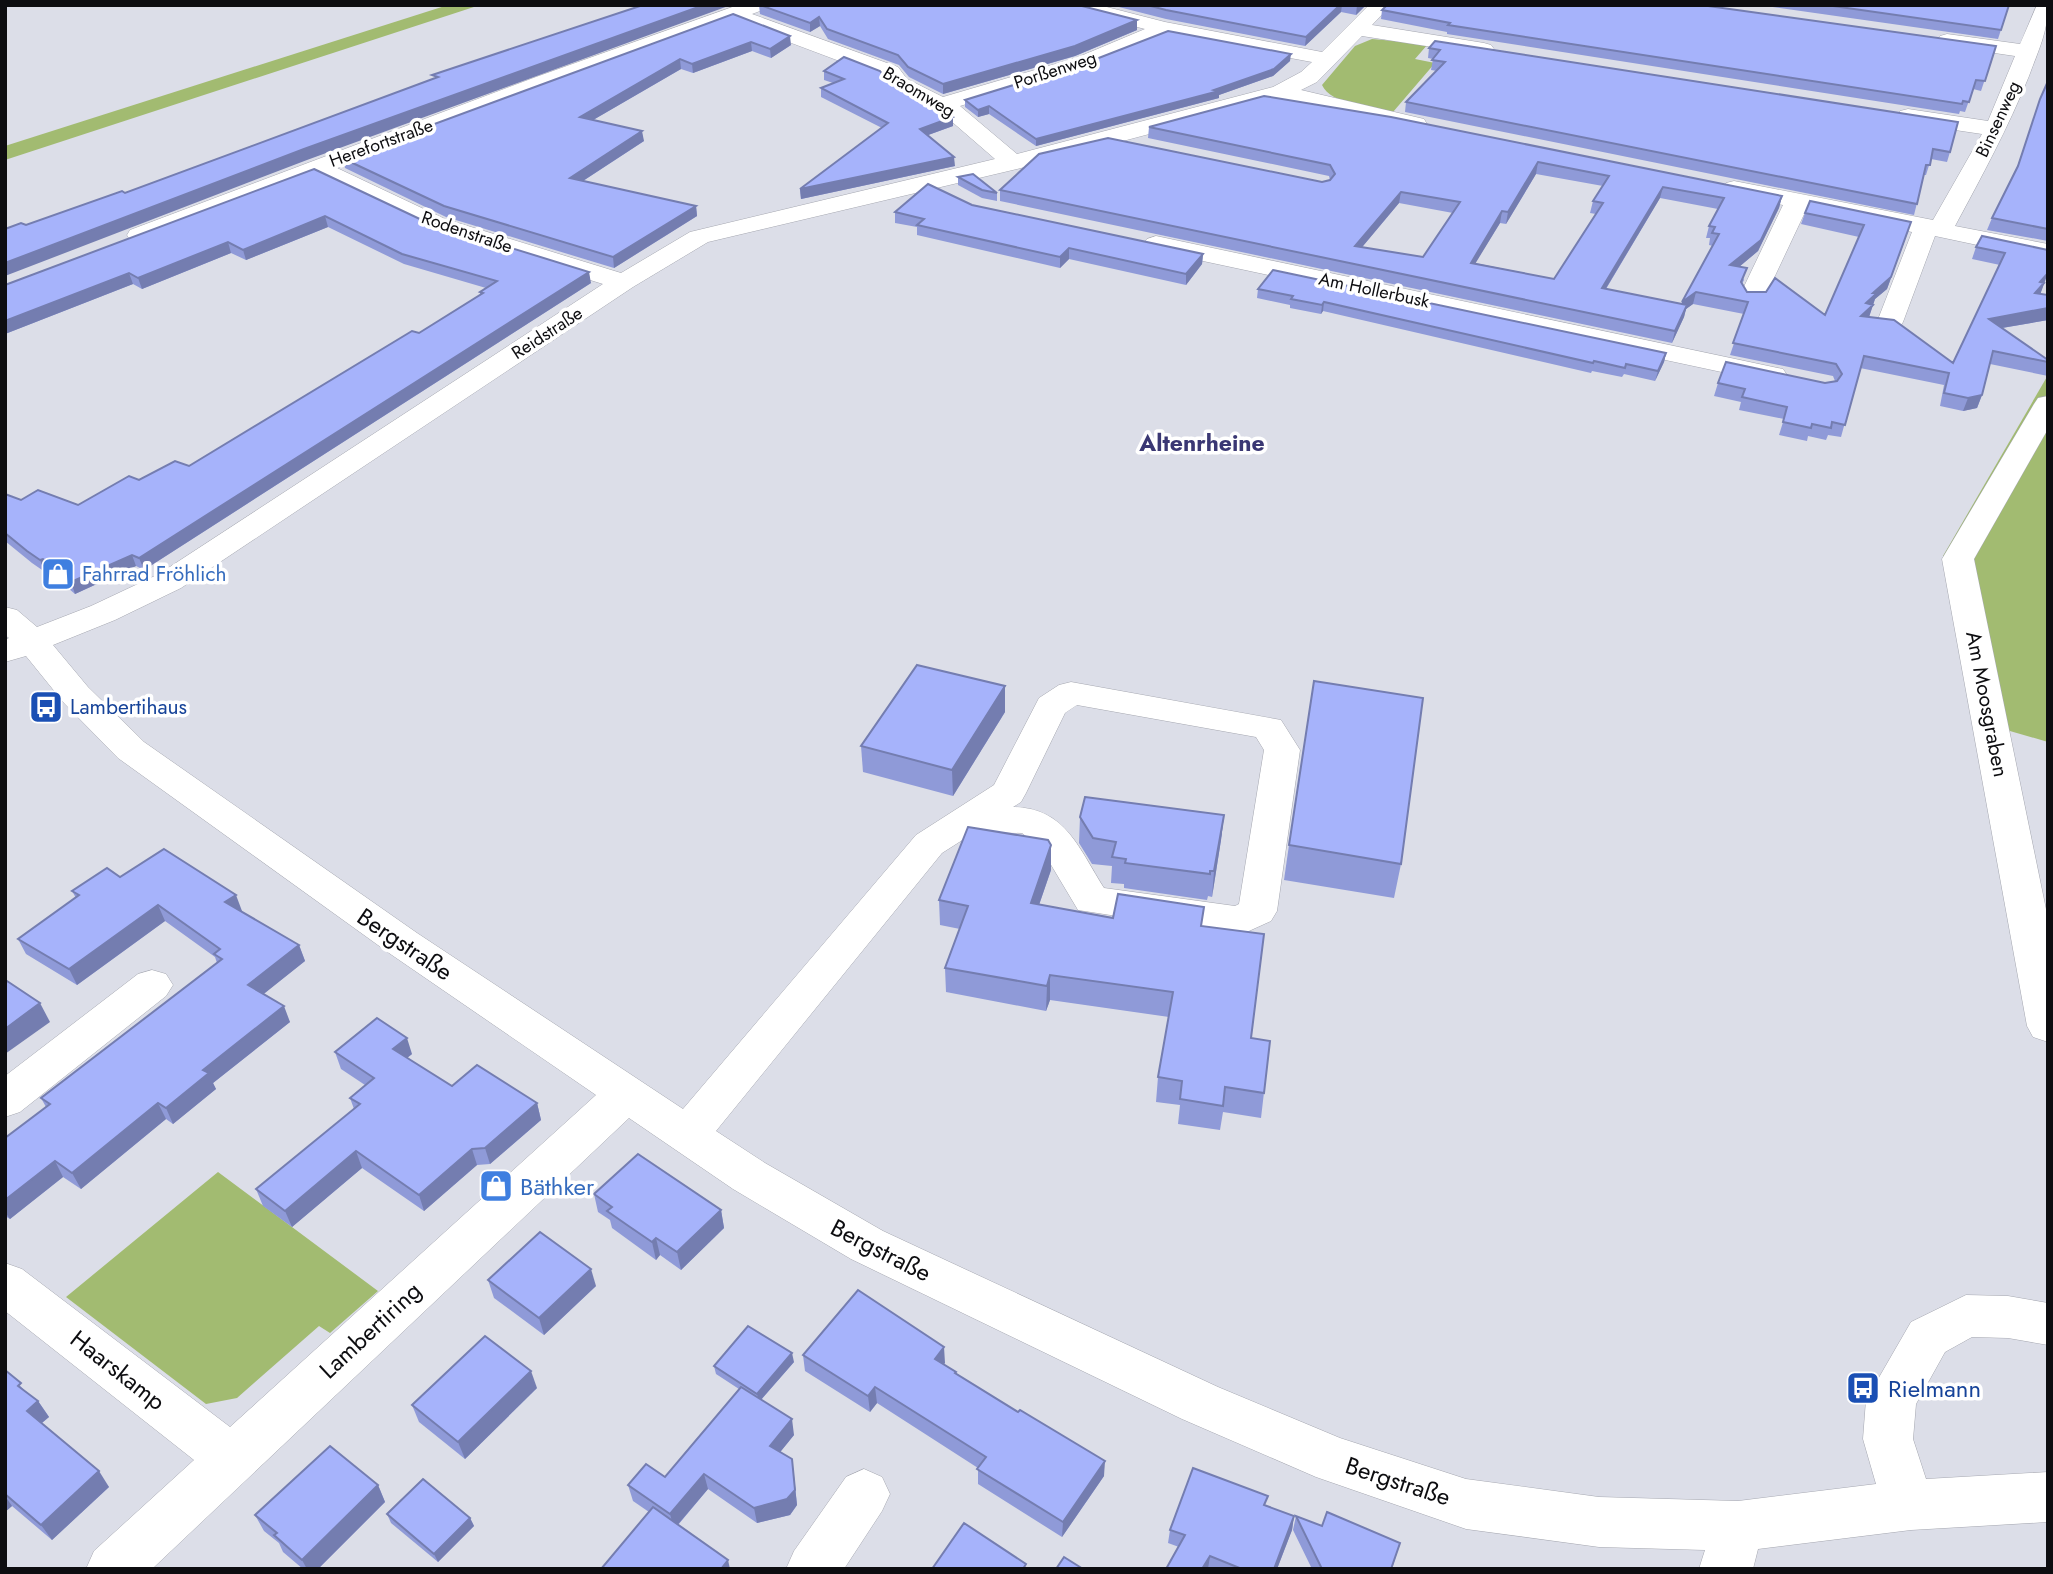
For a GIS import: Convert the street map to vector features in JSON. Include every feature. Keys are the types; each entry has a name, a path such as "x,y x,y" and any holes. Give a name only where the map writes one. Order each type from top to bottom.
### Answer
{"street":[{"name":"Herefortstraße","path":"122,242 316,167 758,5"},
{"path":"1074,5 1165,28 1327,58"},
{"name":"Reidstraße","path":"15,637 103,613 170,581 624,282 699,237 1013,163 1281,92 1309,77 1381,5"},
{"name":"Binsenweg","path":"1890,322 1934,227 1996,130 2048,5"},
{"name":"Braomweg","path":"734,14 890,72 899,84 951,109 1013,163"},
{"name":"Porßenweg","path":"942,104 1057,71 1165,28"},
{"path":"1357,29 1507,52"},
{"path":"1922,37 2029,52"},
{"path":"1281,92 1436,128"},
{"path":"1887,112 1996,130"},
{"name":"Reidstraße","path":"1109,139 1162,151"},
{"name":"Rodenstraße","path":"316,167 436,224 624,282"},
{"path":"930,182 962,200"},
{"path":"1717,184 2048,252"},
{"path":"1753,295 1798,200"},
{"name":"Am Hollerbusk","path":"1138,241 1795,379"},
{"name":"Am Moosgraben","path":"2048,404 1958,559 1993,726 2048,1026"},
{"name":"Bergstraße","path":"15,637 131,750 207,807 403,943 749,1176 867,1245 1200,1404 1334,1460 1466,1504 1599,1521 1732,1547 1911,1505 2048,1497"},
{"path":"687,1135 929,844 967,819 1008,793 1051,706 1071,693 1268,728 1282,750 1257,911 1240,921 1092,900 1054,839 1031,820 967,819"},
{"path":"5,1100 152,985"},
{"name":"Lambertiring","path":"132,1563 231,1458 627,1093"},
{"name":"Haarskamp","path":"5,1283 231,1458"},
{"path":"1911,1505 1895,1469 1888,1439 1891,1400 1928,1336 1966,1316 2008,1317 2048,1324"},
{"path":"813,1569 864,1494"}],"green space":[{"path":"448,5 480,5 5,160 5,146"},
{"path":"1372,39 1428,44 1415,59 1435,63 1393,112 1343,101 1327,92 1322,85 1355,46"},
{"path":"2048,375 2048,742 1972,720 1943,556"},
{"path":"218,1172 378,1291 330,1333 319,1326 237,1398 206,1404 66,1297"}],"building":[{"path":"643,5 704,5 304,149 5,263 5,229 21,223 26,225 122,191 125,193 438,77 432,75"},
{"path":"760,5 1078,5 1137,20 1075,46 943,84 908,67 898,55 827,29 819,17 810,23"},
{"path":"1147,5 1340,5 1306,37"},
{"path":"1387,5 1701,5 1996,46 1985,81 1976,80 1969,102 1963,101 1962,104 1448,25 1450,23 1382,10"},
{"path":"1826,5 2009,5 2001,30"},
{"path":"733,14 790,36 770,49 751,42 692,64 680,59 580,117 642,131 570,178 696,206 613,257 444,206 342,158"},
{"path":"1168,31 1291,54 1274,69 1214,90 1219,91 1036,139 989,106 978,110 965,100 1091,61"},
{"path":"1435,41 1958,122 1950,152 1933,149 1930,165 1926,165 1917,204 1406,102 1445,62 1432,60 1440,50 1429,48"},
{"path":"844,57 880,71 889,83 941,108 953,117 920,129 954,157 800,189 888,123 821,88 844,79 824,71"},
{"path":"2048,81 2048,229 1992,218 2018,166"},
{"path":"1264,96 1391,117 1782,196 1761,240 1730,265 1747,268 1741,282 1747,292 1766,292 1775,278 1825,315 1864,225 1805,213 1810,201 1911,222 1891,277 1873,293 1877,293 1866,303 1873,305 1861,316 1894,320 1953,363 2005,253 1976,247 1982,236 2048,250 2048,273 2035,293 2048,295 2048,308 1989,319 2048,362 1993,351 1982,395 1968,398 1944,393 1949,373 1864,356 1845,425 1832,422 1831,428 1812,424 1811,428 1783,422 1787,407 1742,397 1745,389 1718,383 1726,362 1825,383 1837,381 1842,374 1836,364 1733,343 1748,302 1696,292 1682,302 1719,234 1712,233 1715,227 1709,226 1724,198 1663,187 1602,288 1687,305 1675,331 1000,190 1039,154 1108,138 1322,182 1330,180 1335,174 1330,165 1149,127","holes":["1538,162 1609,176 1593,201 1603,203 1554,279 1471,263 1502,211 1508,212","1401,192 1460,202 1423,257 1355,246"]},
{"path":"314,169 424,221 589,272 139,558 132,555 71,582 5,533 5,494 21,500 38,490 78,505 129,476 139,480 175,461 189,466 412,331 419,333 483,293 480,292 497,281 402,254 325,216 243,250 228,242 138,278 129,273 5,321 5,285"},
{"path":"973,174 997,193 982,190 958,177"},
{"path":"928,184 972,205 1203,254 1186,274 1069,248 1060,257 917,225 924,219 895,212"},
{"path":"1273,270 1666,353 1658,371 1626,364 1625,368 1594,361 1593,363 1324,302 1322,305 1291,299 1293,296 1258,289"},
{"path":"917,665 1005,686 952,770 861,746"},
{"path":"1314,681 1423,698 1401,864 1289,845"},
{"path":"1085,797 1224,815 1214,871 1210,871 1210,874 1125,863 1126,859 1112,857 1116,842 1093,838 1080,817"},
{"path":"968,827 1048,840 1051,845 1031,903 1113,918 1118,894 1204,907 1201,926 1264,934 1251,1038 1270,1041 1264,1093 1225,1087 1223,1106 1180,1099 1182,1081 1158,1077 1173,992 1050,975 1047,986 945,968 968,906 939,900"},
{"path":"164,849 236,895 225,902 299,945 248,985 284,1006 203,1070 209,1073 166,1108 158,1103 72,1173 55,1161 5,1200 5,1138 50,1104 41,1098 222,959 214,954 220,949 158,905 69,969 18,939 79,895 72,891 107,868 120,877"},
{"path":"7,981 40,1003 5,1029 5,983"},
{"path":"377,1018 407,1038 393,1049 452,1086 477,1065 537,1103 485,1148 472,1149 419,1195 356,1151 285,1211 256,1189 360,1104 350,1098 374,1078 335,1052"},
{"path":"638,1154 721,1210 677,1252 656,1238 652,1242 607,1211 612,1207 594,1194"},
{"path":"540,1232 591,1269 539,1318 488,1280"},
{"path":"858,1290 944,1347 935,1359 955,1373 1105,1461 1063,1522 977,1469 986,1457 875,1387 868,1396 803,1355"},
{"path":"748,1326 792,1353 757,1394 714,1366"},
{"path":"485,1336 531,1371 458,1442 412,1405"},
{"path":"5,1370 21,1383 18,1386 38,1401 27,1411 99,1471 41,1525 5,1494"},
{"path":"741,1387 792,1419 770,1446 792,1459 795,1490 787,1499 754,1508 704,1474 670,1514 628,1485 646,1464 665,1477"},
{"path":"330,1446 378,1485 302,1560 274,1535 277,1533 255,1515"},
{"path":"1193,1468 1268,1496 1264,1505 1294,1516 1274,1569 1242,1569 1210,1556 1202,1569 1166,1569 1185,1535 1170,1530"},
{"path":"423,1479 470,1518 434,1554 387,1514"},
{"path":"653,1507 728,1560 721,1569 601,1569"},
{"path":"1327,1512 1400,1543 1391,1569 1322,1569 1296,1516 1322,1526"},
{"path":"964,1523 1026,1564 1023,1569 932,1569"},
{"path":"1064,1557 1083,1569 1056,1569"}],"place":[{"name":"Fahrrad Fröhlich","path":"58,574"},
{"name":"Lambertihaus","path":"46,707"},
{"name":"Bäthker","path":"496,1186"},
{"name":"Rielmann","path":"1863,1388"}],"district":[{"name":"Altenrheine","path":"1202,443"}]}
